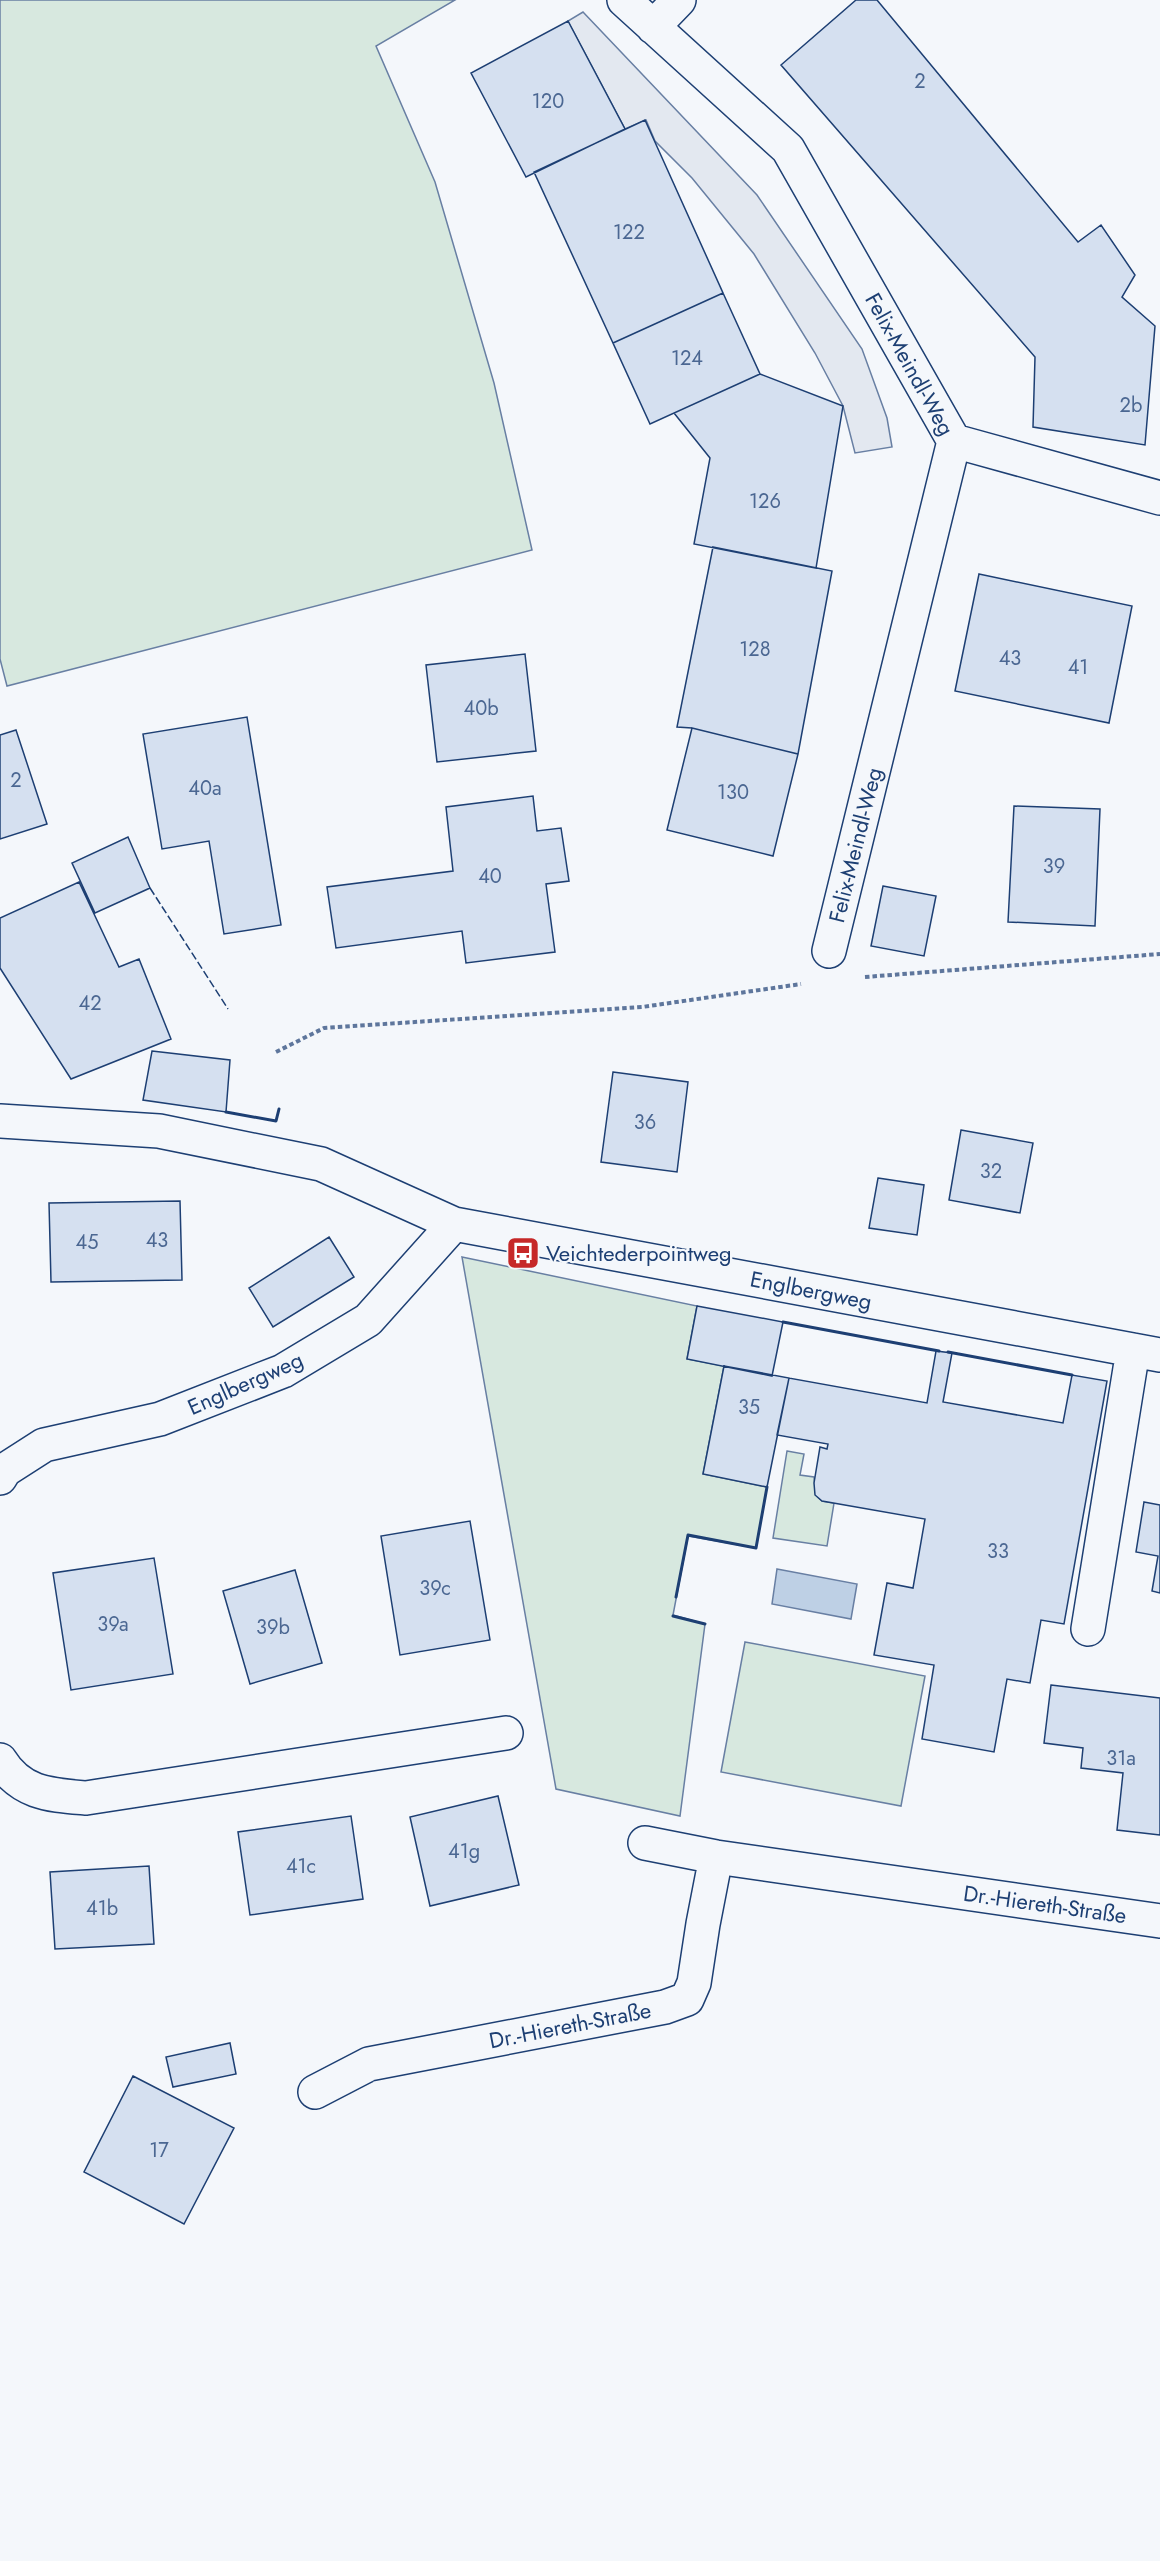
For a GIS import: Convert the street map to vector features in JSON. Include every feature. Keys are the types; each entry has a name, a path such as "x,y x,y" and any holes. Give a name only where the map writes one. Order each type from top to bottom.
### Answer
{"street":[{"name":"Felix-Meindl-Weg","path":"624,0 788,149 954,441 829,951"},
{"path":"653,27 679,0"},
{"path":"954,441 1160,498"},
{"name":"Englbergweg","path":"0,1121 159,1131 321,1164 454,1224 1146,1353 1088,1629"},
{"name":"Englbergweg","path":"0,1478 5,1470 44,1445 160,1419 283,1371 368,1320 454,1224"},
{"path":"0,1760 9,1776 45,1795 86,1798 506,1733"},
{"name":"Dr.-Hiereth-Straße","path":"645,1843 716,1857 1160,1921"},
{"name":"Dr.-Hiereth-Straße","path":"315,2092 369,2064 665,2007 687,1999 694,1983 716,1857"}],"path":[{"path":"857,977 1160,954"},
{"path":"276,1052 324,1028 642,1007 811,982"}],"shaded area":[{"path":"0,0 455,0 376,46 435,182 494,383 532,550 7,686 0,659"},
{"path":"583,12 757,195 862,349 887,418 892,447 855,453 843,406 815,353 754,254 692,178 655,141 646,120 625,129 568,21"},
{"path":"462,1257 697,1306 687,1359 724,1366 703,1474 767,1487 756,1548 688,1536 673,1615 705,1624 680,1816 556,1789"},
{"path":"787,1451 804,1454 800,1475 814,1477 816,1495 822,1501 834,1503 827,1546 773,1538"},
{"path":"745,1642 925,1676 901,1806 721,1772"}],"water":[{"path":"777,1569 857,1584 851,1619 772,1604"}],"building":[{"path":"856,0 877,0 1078,242 1101,225 1135,275 1122,297 1155,326 1145,445 1033,427 1035,357 781,65"},
{"path":"568,21 625,129 526,177 471,73"},
{"path":"645,120 723,293 613,343 534,172"},
{"path":"723,293 760,374 650,424 613,343"},
{"path":"760,374 843,406 816,568 694,544 710,458 674,413"},
{"path":"713,547 832,571 798,754 692,728 677,727"},
{"path":"979,574 1132,606 1109,723 955,691"},
{"path":"525,654 536,751 437,762 426,665"},
{"path":"247,717 281,925 224,934 209,841 162,849 143,734"},
{"path":"692,728 798,754 773,856 667,830"},
{"path":"16,730 47,824 0,839 0,735"},
{"path":"533,796 537,831 561,828 569,881 546,884 555,952 466,963 462,931 336,948 327,887 453,871 446,807"},
{"path":"1014,806 1100,809 1095,926 1008,922"},
{"path":"128,837 150,888 95,913 72,863"},
{"path":"79,882 119,967 139,959 171,1039 71,1079 0,968 0,918"},
{"path":"883,886 936,896 924,956 871,946"},
{"path":"152,1051 230,1060 226,1112 143,1100"},
{"path":"613,1072 688,1082 677,1172 601,1162"},
{"path":"961,1130 1033,1143 1020,1213 949,1200"},
{"path":"878,1178 924,1185 917,1235 869,1228"},
{"path":"180,1201 182,1280 51,1282 49,1203"},
{"path":"329,1237 354,1277 273,1327 249,1288"},
{"path":"697,1306 783,1322 772,1376 687,1359"},
{"path":"936,1351 952,1353 943,1402 1063,1423 1072,1375 1107,1381 1064,1624 1041,1620 1030,1683 1007,1679 994,1752 922,1739 934,1665 874,1655 887,1583 913,1588 925,1519 822,1501 815,1495 814,1483 820,1447 827,1449 828,1444 777,1435 789,1378 927,1403"},
{"path":"724,1366 789,1378 767,1487 703,1474"},
{"path":"1144,1502 1160,1505 1160,1593 1152,1591 1158,1556 1136,1552"},
{"path":"470,1521 490,1640 400,1655 381,1536"},
{"path":"154,1558 173,1674 71,1690 53,1573"},
{"path":"295,1570 322,1663 250,1684 223,1591"},
{"path":"1051,1685 1160,1698 1160,1835 1117,1830 1123,1773 1081,1768 1083,1748 1044,1743"},
{"path":"498,1796 519,1885 430,1906 410,1817"},
{"path":"351,1816 363,1899 250,1915 238,1832"},
{"path":"149,1866 154,1944 55,1949 50,1872"},
{"path":"230,2043 236,2074 173,2087 166,2057"},
{"path":"133,2076 234,2128 184,2224 84,2172"}],"fence":[{"path":"150,888 228,1009"}],"wall":[{"path":"226,1112 276,1121 279,1109"},
{"path":"783,1322 939,1351"},
{"path":"948,1352 1072,1375"},
{"path":"676,1597 688,1535 756,1548 767,1487"},
{"path":"673,1616 705,1624"}],"place":[{"name":"Veichtederpointweg","path":"523,1253"}]}
